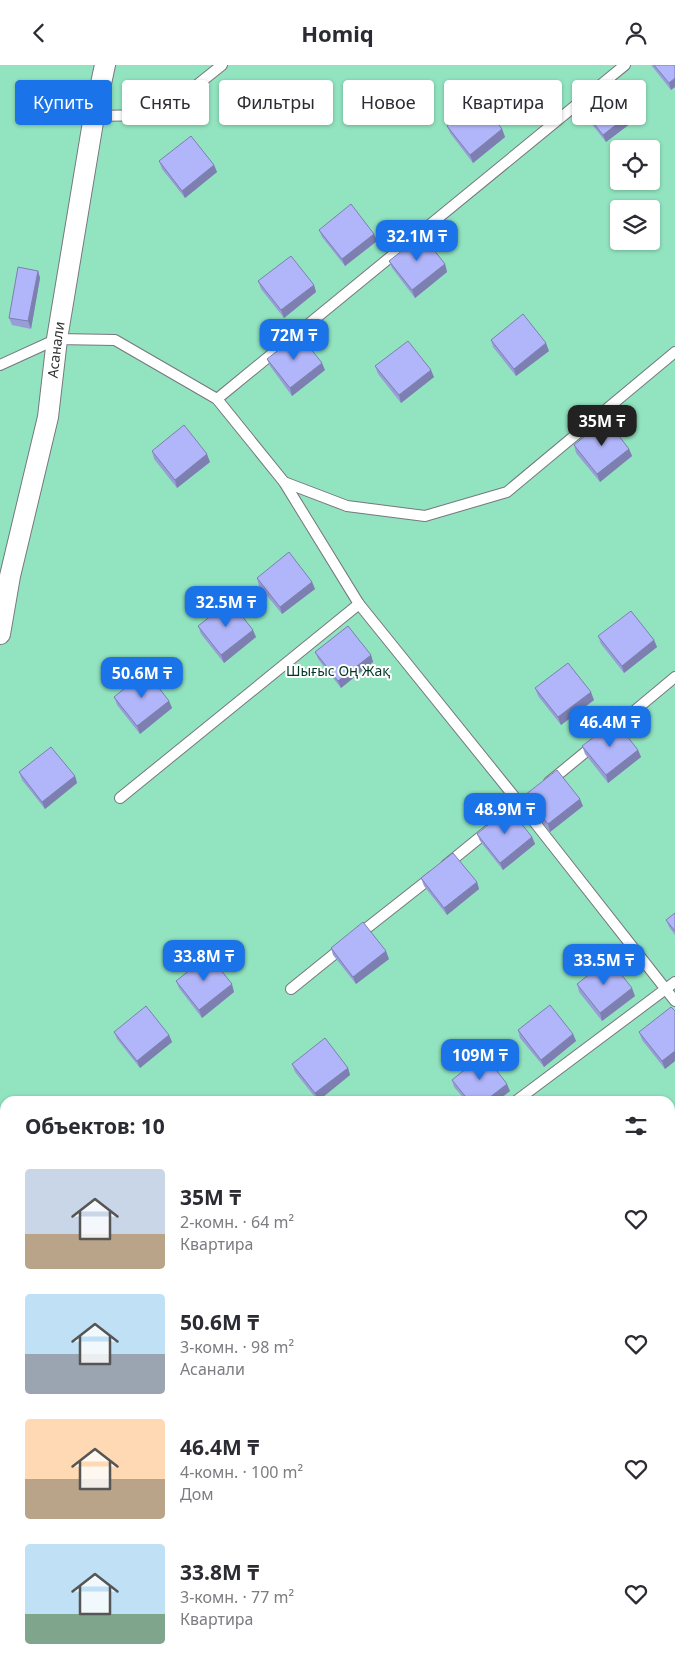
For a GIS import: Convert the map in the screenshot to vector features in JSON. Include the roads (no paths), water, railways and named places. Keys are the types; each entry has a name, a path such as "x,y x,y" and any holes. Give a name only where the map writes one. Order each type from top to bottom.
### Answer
{"street":[{"name":"Асанали","path":"102,80 105,65"},
{"name":"Асанали","path":"0,634 5,578 48,417 57,339 93,125"}],"lane":[{"path":"112,116 154,115 192,89 222,65"},
{"path":"217,399 625,65"},
{"path":"0,365 57,339 115,340 217,399 284,482 359,604 521,805 675,1001"},
{"path":"284,482 347,506 425,516 507,492 675,352"},
{"path":"120,798 359,604"},
{"path":"543,787 675,677"},
{"path":"291,989 498,823"},
{"path":"523,1096 675,982"}],"park label":[{"name":"Шығыс Оң Жақ","path":"338,671"}]}
